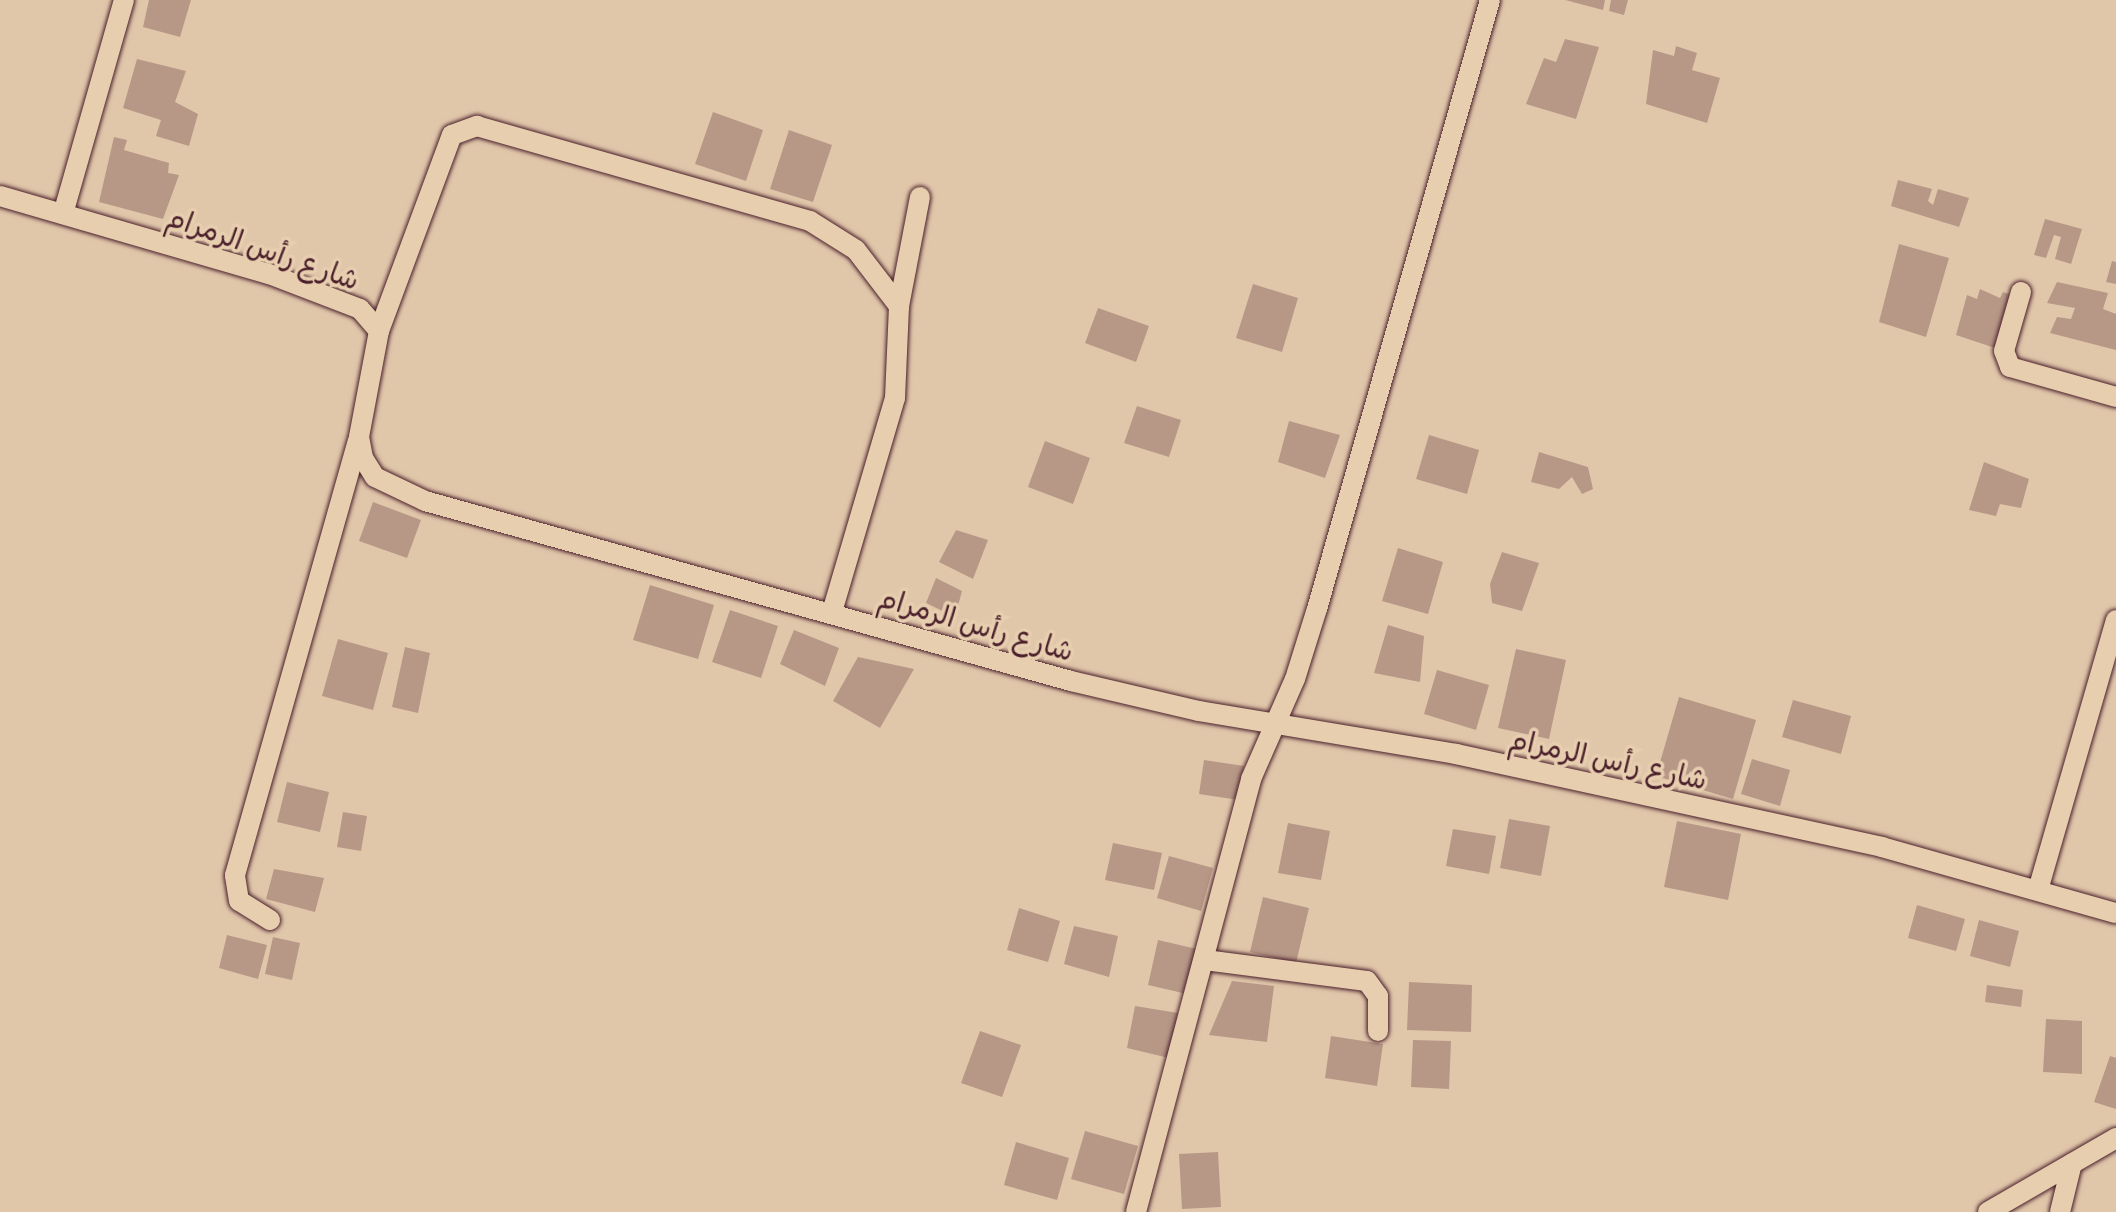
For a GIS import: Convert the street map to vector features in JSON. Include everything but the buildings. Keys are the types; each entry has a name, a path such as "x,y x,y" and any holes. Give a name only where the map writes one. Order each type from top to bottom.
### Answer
{"street":[{"path":"63,214 124,0"},
{"path":"1136,1212 1251,779 1317,609 1490,0"},
{"path":"270,920 239,901 235,875 359,437 379,331 452,135 477,126 810,221 856,250 899,306"},
{"name":"شارع رأس الرمرام","path":"0,196 269,274 360,309 379,331"},
{"path":"832,612 895,398 899,306 920,197"},
{"path":"2021,292 2004,351 2010,367 2116,397"},
{"name":"شارع رأس الرمرام","path":"359,437 375,477 425,501 1071,681 1274,723 1456,754 1866,844 2116,913"},
{"path":"2038,890 2116,620"},
{"path":"1205,960 1367,981 1378,996 1378,1031"},
{"path":"1988,1212 2116,1138"},
{"path":"2060,1212 2072,1163"}]}
